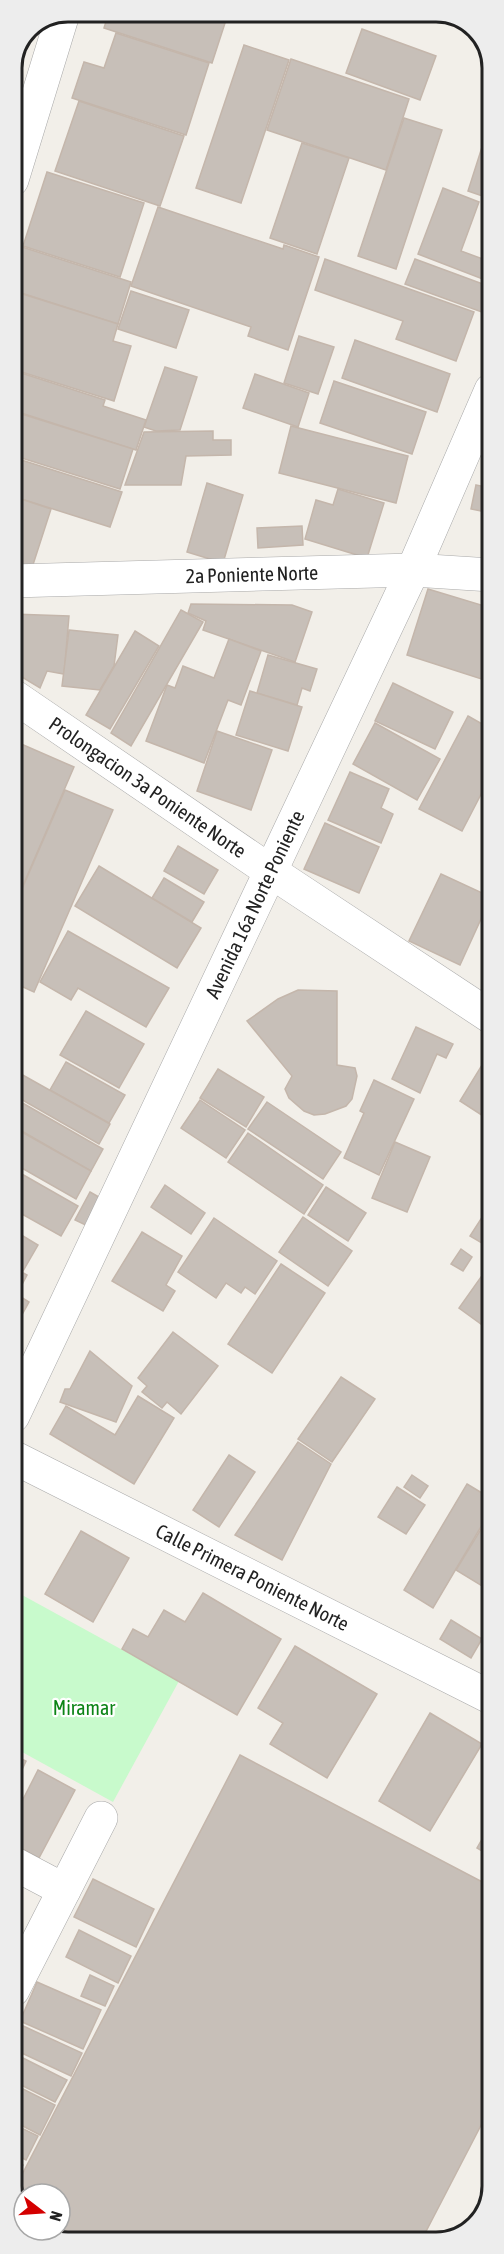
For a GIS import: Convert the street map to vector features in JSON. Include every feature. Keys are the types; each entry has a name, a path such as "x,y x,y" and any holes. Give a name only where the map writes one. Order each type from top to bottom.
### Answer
{"street":[{"path":"22,147 60,23"},
{"name":"Avenida 16a Norte Poniente","path":"22,1397 413,570 482,411"},
{"name":"2a Poniente Norte","path":"22,581 413,570 482,574"},
{"name":"Prolongacion 3a Poniente Norte","path":"22,702 270,871 482,1011"},
{"name":"Calle Primera Poniente Norte","path":"22,1462 482,1693"},
{"path":"22,1972 101,1818"},
{"path":"22,1868 64,1890"}],"green space":[{"name":"Miramar","path":"22,1595 179,1681 113,1802 22,1752"}],"building":[{"path":"106,22 225,22 212,63 104,28"},
{"path":"362,29 436,56 420,100 346,73"},
{"path":"116,33 209,63 186,135 72,98 84,62 104,68"},
{"path":"244,45 289,60 241,203 196,188"},
{"path":"291,59 409,99 386,170 267,130"},
{"path":"79,101 184,136 160,206 55,171"},
{"path":"404,118 442,130 396,269 358,256"},
{"path":"302,143 349,158 317,254 270,238"},
{"path":"482,147 482,196 468,191"},
{"path":"47,172 144,203 120,277 23,246"},
{"path":"443,188 479,202 461,251 482,259 482,279 418,254"},
{"path":"158,207 283,249 284,245 319,257 288,350 248,336 251,327 131,286"},
{"path":"22,247 131,282 118,324 22,293"},
{"path":"325,259 474,312 456,361 396,339 403,321 315,290"},
{"path":"415,259 482,284 482,312 405,284"},
{"path":"131,291 189,310 176,348 118,329"},
{"path":"22,294 118,324 113,341 131,346 114,401 22,372"},
{"path":"299,336 334,347 318,394 284,383"},
{"path":"355,340 450,374 437,412 342,378"},
{"path":"165,367 197,377 180,430 156,431 144,427"},
{"path":"22,373 105,400 103,406 146,420 136,450 22,413"},
{"path":"255,374 309,393 298,427 243,408"},
{"path":"334,381 426,412 412,454 320,423"},
{"path":"22,414 133,449 120,489 22,458"},
{"path":"291,426 408,456 396,503 279,473"},
{"path":"213,431 213,440 231,440 231,455 186,456 181,485 125,485 144,432"},
{"path":"22,460 122,492 110,527 22,499"},
{"path":"207,483 243,495 223,563 187,552"},
{"path":"476,485 482,486 482,511 471,509"},
{"path":"338,489 384,503 367,558 305,539 316,500 333,505"},
{"path":"22,499 51,509 29,577 22,575"},
{"path":"302,526 303,545 258,548 257,528"},
{"path":"428,589 482,605 482,679 407,655"},
{"path":"191,604 292,605 312,612 295,662 203,630 206,621 188,613"},
{"path":"181,610 203,622 131,746 111,733"},
{"path":"22,614 69,616 64,674 47,671 40,688 22,677"},
{"path":"69,630 118,635 114,666 100,690 62,686"},
{"path":"135,631 159,646 110,729 86,715"},
{"path":"229,639 261,651 241,705 228,700 204,763 146,741 167,685 175,688 183,666 214,678"},
{"path":"268,655 317,669 310,691 302,688 297,705 257,693"},
{"path":"393,683 453,712 435,749 375,721"},
{"path":"250,691 302,707 288,751 236,735"},
{"path":"468,716 482,724 482,792 462,831 419,809"},
{"path":"375,723 440,759 417,800 353,764"},
{"path":"217,731 272,750 251,810 197,791"},
{"path":"22,744 74,767 22,888"},
{"path":"350,772 389,789 381,808 393,814 381,843 328,820"},
{"path":"65,790 113,810 34,992 22,987 22,889"},
{"path":"325,823 379,847 359,893 304,869"},
{"path":"178,846 218,870 204,894 164,871"},
{"path":"99,866 201,928 177,968 75,906"},
{"path":"441,874 482,893 482,917 460,965 409,941"},
{"path":"164,878 204,902 192,922 152,898"},
{"path":"68,931 169,988 146,1027 78,988 71,1000 40,982"},
{"path":"298,990 337,991 337,1065 355,1068 357,1076 352,1099 346,1106 325,1114 314,1115 304,1111 289,1098 285,1089 292,1076 247,1021 278,999"},
{"path":"86,1011 144,1044 119,1088 60,1055"},
{"path":"416,1027 453,1044 446,1058 437,1054 420,1093 392,1079"},
{"path":"66,1062 125,1095 109,1123 50,1090"},
{"path":"482,1065 482,1115 460,1101"},
{"path":"218,1069 264,1097 246,1127 200,1098"},
{"path":"22,1075 110,1124 99,1144 22,1100"},
{"path":"374,1080 414,1099 379,1175 344,1158 364,1113 360,1111"},
{"path":"200,1100 245,1130 226,1158 181,1128"},
{"path":"267,1102 341,1152 323,1179 248,1129"},
{"path":"22,1103 103,1149 91,1171 22,1131"},
{"path":"22,1132 91,1171 76,1199 22,1168"},
{"path":"248,1133 323,1185 304,1214 228,1162"},
{"path":"395,1142 430,1157 407,1212 372,1198"},
{"path":"22,1174 78,1206 61,1236 22,1214"},
{"path":"165,1185 205,1213 191,1234 151,1207"},
{"path":"326,1187 366,1213 348,1241 308,1215"},
{"path":"90,1192 106,1201 92,1228 75,1220"},
{"path":"303,1217 352,1251 328,1286 279,1252"},
{"path":"482,1217 482,1243 470,1236"},
{"path":"214,1218 277,1261 255,1294 245,1287 241,1293 226,1283 216,1298 178,1272"},
{"path":"142,1232 182,1256 166,1285 175,1291 163,1311 112,1281"},
{"path":"22,1235 38,1245 22,1270"},
{"path":"461,1249 472,1257 463,1271 451,1264"},
{"path":"281,1264 325,1293 272,1373 228,1344"},
{"path":"22,1272 27,1275 22,1284"},
{"path":"481,1277 482,1278 482,1325 459,1308"},
{"path":"22,1298 29,1302 22,1315"},
{"path":"173,1332 218,1366 181,1414 167,1402 162,1408 142,1392 147,1386 138,1378"},
{"path":"90,1351 132,1386 116,1422 60,1402 65,1389 70,1389"},
{"path":"341,1377 375,1399 332,1462 298,1439"},
{"path":"138,1396 174,1418 134,1484 50,1434 66,1406 115,1435"},
{"path":"298,1442 331,1464 282,1560 235,1535"},
{"path":"229,1455 255,1472 219,1527 193,1510"},
{"path":"412,1475 428,1486 420,1498 404,1487"},
{"path":"467,1484 482,1493 482,1525 433,1608 404,1590"},
{"path":"397,1487 425,1505 406,1534 378,1517"},
{"path":"482,1528 482,1586 456,1570"},
{"path":"81,1531 129,1558 93,1622 45,1594"},
{"path":"203,1593 281,1639 237,1715 122,1649 133,1629 148,1637 164,1610 185,1622"},
{"path":"451,1620 482,1639 471,1658 440,1639"},
{"path":"295,1646 377,1694 327,1778 270,1744 283,1723 258,1708"},
{"path":"430,1713 482,1744 430,1831 379,1801"},
{"path":"240,1755 482,1882 482,2123 426,2232 72,2231 72,2182 22,2182 22,2175"},
{"path":"38,1770 75,1790 39,1858 22,1849 22,1801"},
{"path":"482,1839 482,1851 477,1848"},
{"path":"93,1879 154,1909 136,1947 74,1917"},
{"path":"79,1930 131,1956 118,1983 66,1957"},
{"path":"90,1975 114,1986 105,2006 81,1996"},
{"path":"37,1982 101,2010 83,2049 22,2022 22,2016"},
{"path":"22,2025 82,2053 71,2076 22,2053"},
{"path":"22,2058 67,2080 55,2102 22,2086"},
{"path":"22,2088 55,2105 40,2135 22,2126"},
{"path":"22,2128 38,2136 26,2160 22,2158"}]}
